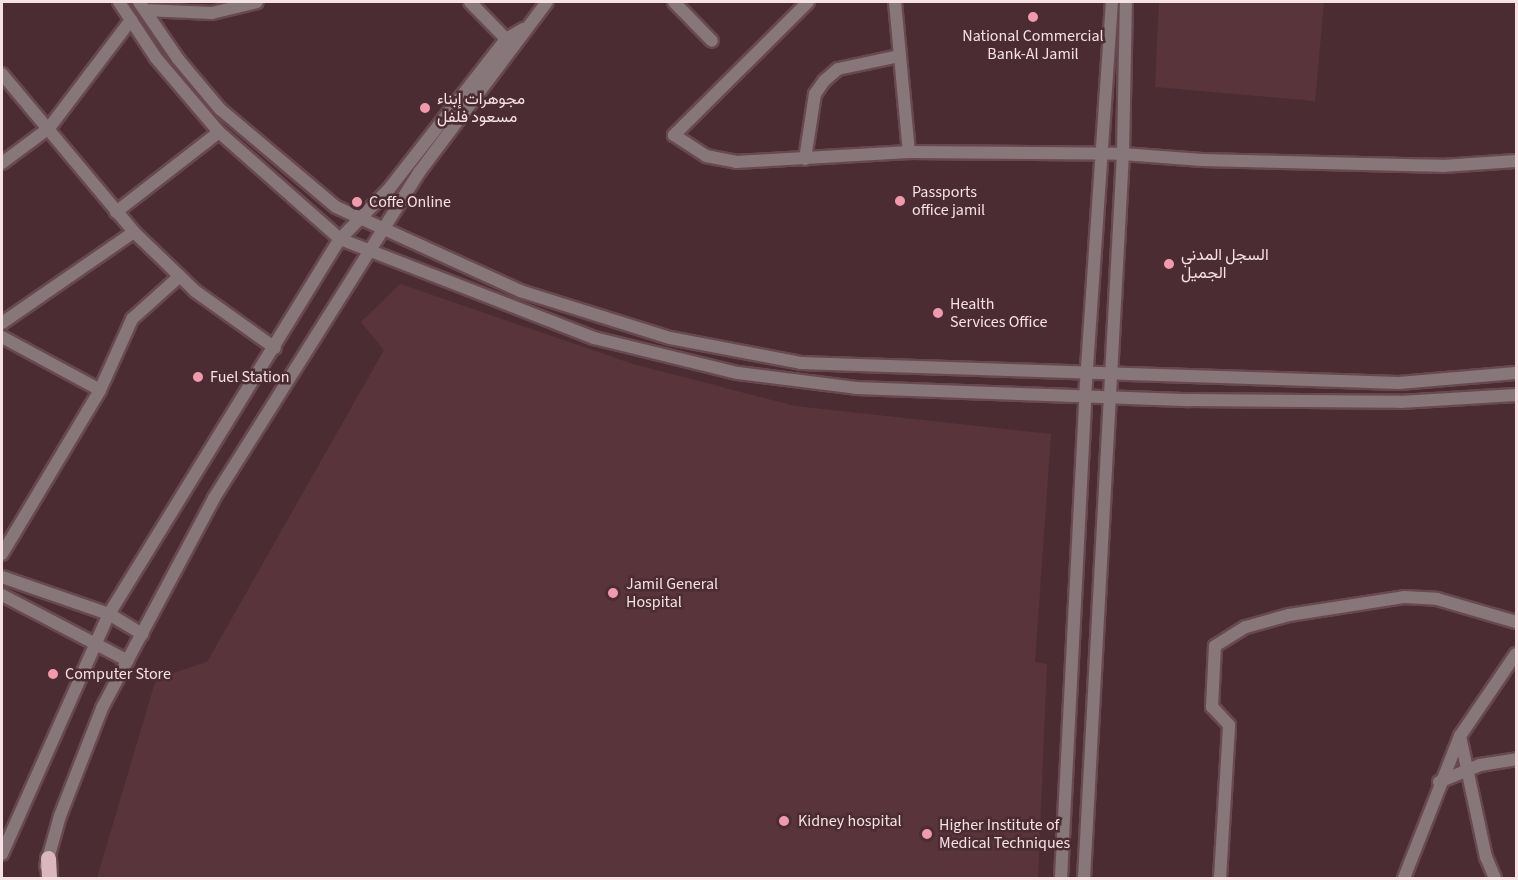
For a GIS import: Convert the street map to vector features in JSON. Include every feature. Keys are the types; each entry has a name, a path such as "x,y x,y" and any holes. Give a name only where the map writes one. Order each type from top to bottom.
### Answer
{"main road":[{"path":"48,858 49,879"}],"street":[{"path":"119,2 156,58 219,132 340,239 594,338 738,373 856,388 1110,398 1400,402 1516,394"},
{"path":"142,6 212,13 257,2"},
{"path":"470,2 509,43"},
{"path":"2,854 109,614 340,239 358,218 389,189 509,43 547,2"},
{"path":"674,2 712,41"},
{"path":"808,2 674,135 688,147 719,160 805,159 909,152 1101,153 1202,160 1442,166 1516,161"},
{"path":"895,2 909,152"},
{"path":"1061,879 1085,397 1112,2"},
{"path":"1084,879 1123,154 1126,2"},
{"path":"142,6 178,59 220,109 321,196 382,231 578,311 742,354 801,363 1087,370 1111,373 1399,383 1516,373"},
{"path":"2,163 49,128 131,20"},
{"path":"42,879 82,757 128,661 214,498 372,252 382,231 426,161 509,43"},
{"path":"805,159 815,93 824,81 838,69 899,56"},
{"path":"2,74 134,232 180,276 274,348"},
{"path":"116,212 219,132"},
{"path":"2,323 134,232"},
{"path":"2,554 100,390 132,319 180,276"},
{"path":"2,337 100,390"},
{"path":"2,577 109,614 142,634"},
{"path":"2,595 128,661"},
{"path":"1220,879 1229,725 1212,707 1215,646 1246,627 1289,615 1404,597 1437,599 1516,622"},
{"path":"1404,879 1439,782 1460,736 1516,654"},
{"path":"1460,736 1486,857 1495,879"},
{"path":"1439,782 1480,765 1516,759"}],"shaded area":[{"path":"1159,2 1324,2 1315,101 1155,87"},
{"path":"400,284 633,364 795,406 1051,434 1035,662 1047,664 1038,878 97,878 156,679 207,662 384,350 361,322"}],"place":[{"name":"National Commercial Bank-Al Jamil","path":"1033,17"},
{"name":"مجوهرات إبناء مسعود فلفل","path":"425,108"},
{"name":"Passports office jamil","path":"900,201"},
{"name":"Coffe Online","path":"357,202"},
{"name":"السجل المدني الجميل","path":"1169,264"},
{"name":"Health Services Office","path":"938,313"},
{"name":"Fuel Station","path":"198,377"},
{"name":"Jamil General Hospital","path":"613,593"},
{"name":"Computer Store","path":"53,674"},
{"name":"Kidney hospital","path":"784,821"},
{"name":"Higher Institute of Medical Techniques","path":"927,834"}]}
